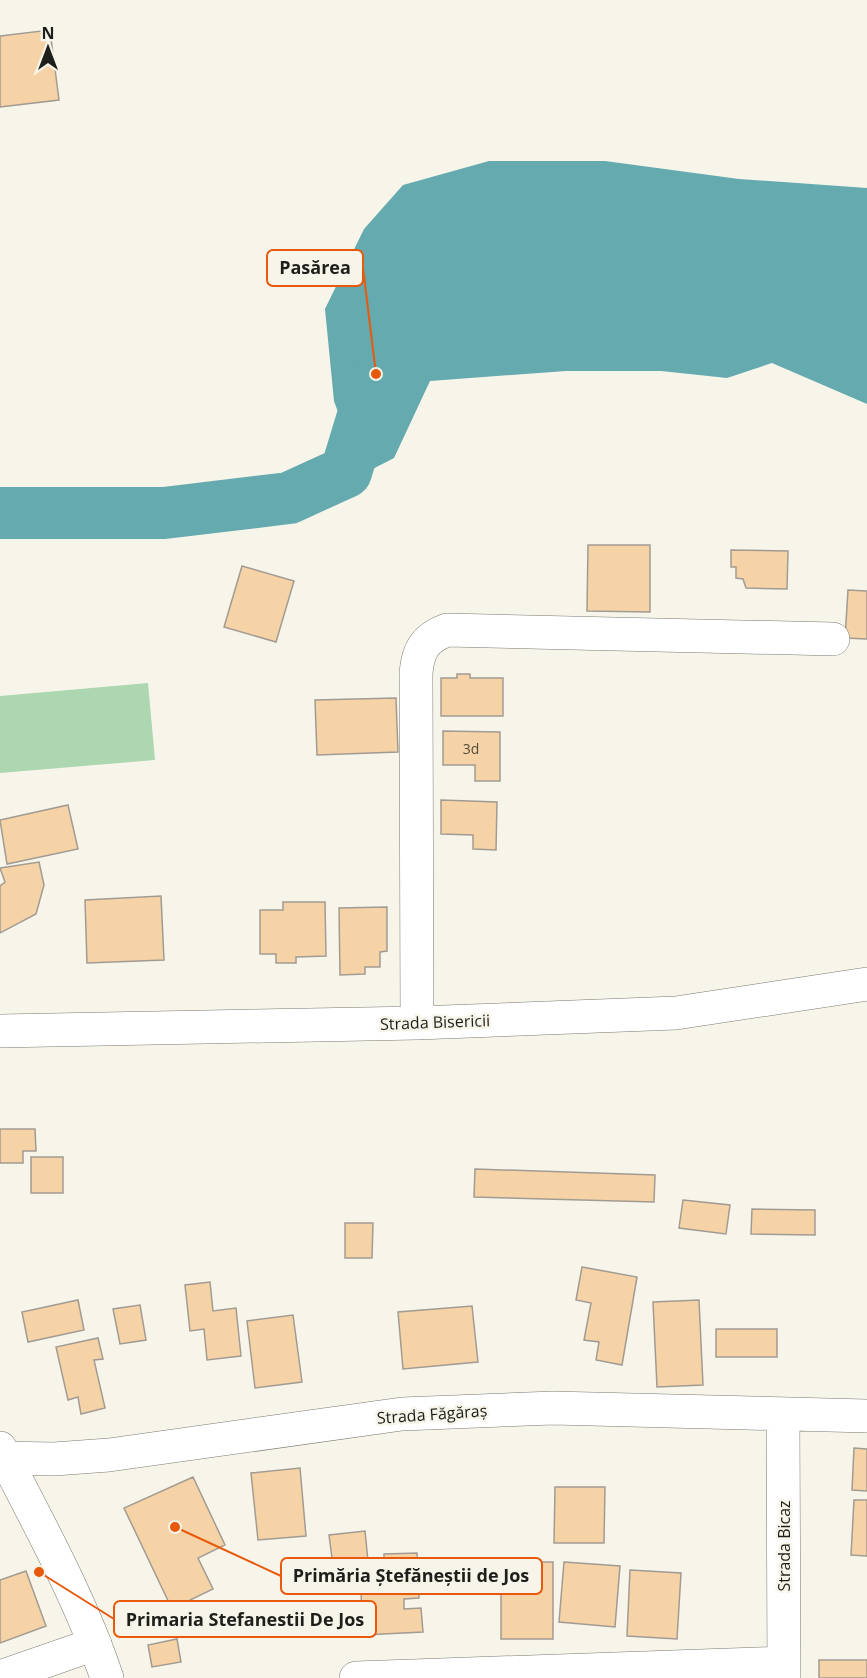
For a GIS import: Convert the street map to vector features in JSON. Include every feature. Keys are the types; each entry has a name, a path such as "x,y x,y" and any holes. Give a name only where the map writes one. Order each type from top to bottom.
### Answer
{"street":[{"path":"417,1023 416,673 417,656 431,636 447,630 833,639"},
{"name":"Strada Bisericii","path":"0,1031 417,1023 675,1013 867,984"},
{"name":"Strada Făgăraș","path":"2,1454 54,1459 109,1455 402,1414 554,1408 867,1416"},
{"name":"Strada Bicaz","path":"783,1414 784,1671"},
{"path":"2,1454 61,1567 95,1644 107,1678"},
{"path":"0,1677 95,1644"},
{"path":"356,1678 784,1671"}],"green space":[{"path":"148,683 155,760 0,773 0,696"}],"water":[{"path":"489,161 605,161 739,179 867,188 867,404 772,363 727,378 661,371 566,371 430,381 394,458 361,475 334,401 325,309 364,229 403,185"}],"building":[{"path":"50,30 59,100 0,107 0,36"},
{"path":"588,545 650,545 650,612 587,611"},
{"path":"731,550 788,551 787,589 746,588 743,579 736,578 736,567 731,567"},
{"path":"242,566 294,581 276,642 224,627"},
{"path":"848,590 867,591 867,639 845,638"},
{"path":"457,674 470,674 470,678 503,678 503,716 441,716 441,678 457,678"},
{"path":"396,698 398,752 317,755 315,700"},
{"path":"443,731 500,732 500,781 475,781 475,765 443,765"},
{"path":"441,800 497,802 496,850 473,849 473,835 441,834"},
{"path":"68,805 78,849 7,864 0,820"},
{"path":"39,862 44,885 36,914 0,933 0,886 5,882 0,868"},
{"path":"161,896 164,960 87,963 85,900"},
{"path":"283,902 325,902 326,956 296,957 296,963 276,963 276,954 260,954 260,910 283,910"},
{"path":"387,907 387,951 380,952 380,967 365,967 365,974 340,975 339,908"},
{"path":"0,1129 35,1129 36,1151 23,1151 23,1163 0,1163"},
{"path":"31,1157 63,1157 63,1193 31,1193"},
{"path":"475,1169 655,1175 654,1202 474,1197"},
{"path":"683,1200 730,1205 726,1234 679,1228"},
{"path":"752,1209 815,1210 815,1235 751,1234"},
{"path":"345,1223 373,1223 372,1258 345,1258"},
{"path":"582,1267 637,1277 622,1365 596,1360 599,1342 584,1340 591,1303 576,1300"},
{"path":"210,1282 213,1311 236,1308 241,1356 207,1360 204,1329 190,1331 185,1285"},
{"path":"78,1300 84,1330 28,1342 22,1312"},
{"path":"699,1300 703,1385 657,1387 653,1302"},
{"path":"140,1305 146,1340 120,1344 113,1309"},
{"path":"472,1306 478,1362 403,1369 398,1312"},
{"path":"293,1315 302,1382 255,1388 247,1321"},
{"path":"716,1329 777,1329 777,1357 716,1357"},
{"path":"98,1338 103,1359 94,1360 105,1408 81,1414 78,1397 68,1400 56,1347"},
{"path":"854,1448 867,1449 867,1491 852,1490"},
{"path":"300,1468 306,1536 258,1540 251,1473"},
{"path":"193,1477 225,1545 198,1558 213,1589 172,1609 124,1508"},
{"path":"555,1487 605,1487 604,1543 554,1543"},
{"path":"854,1500 867,1500 867,1556 851,1555"},
{"path":"365,1531 368,1561 333,1566 329,1535"},
{"path":"417,1553 419,1598 404,1599 404,1609 421,1608 423,1632 363,1635 360,1572 384,1571 384,1554"},
{"path":"501,1562 553,1562 553,1639 501,1639"},
{"path":"564,1562 620,1566 615,1627 559,1622"},
{"path":"630,1570 681,1573 677,1639 627,1636"},
{"path":"26,1571 46,1626 0,1643 0,1580"},
{"path":"177,1639 181,1662 152,1667 148,1645"},
{"path":"819,1660 867,1660 867,1678 819,1678"}],"waterway":[{"path":"0,513 164,513 289,498 346,472 373,383"}],"place":[{"name":"Pasărea","path":"376,374"},
{"name":"Primăria Ștefăneștii de Jos","path":"175,1527"},
{"name":"Primaria Stefanestii De Jos","path":"39,1572"}]}
